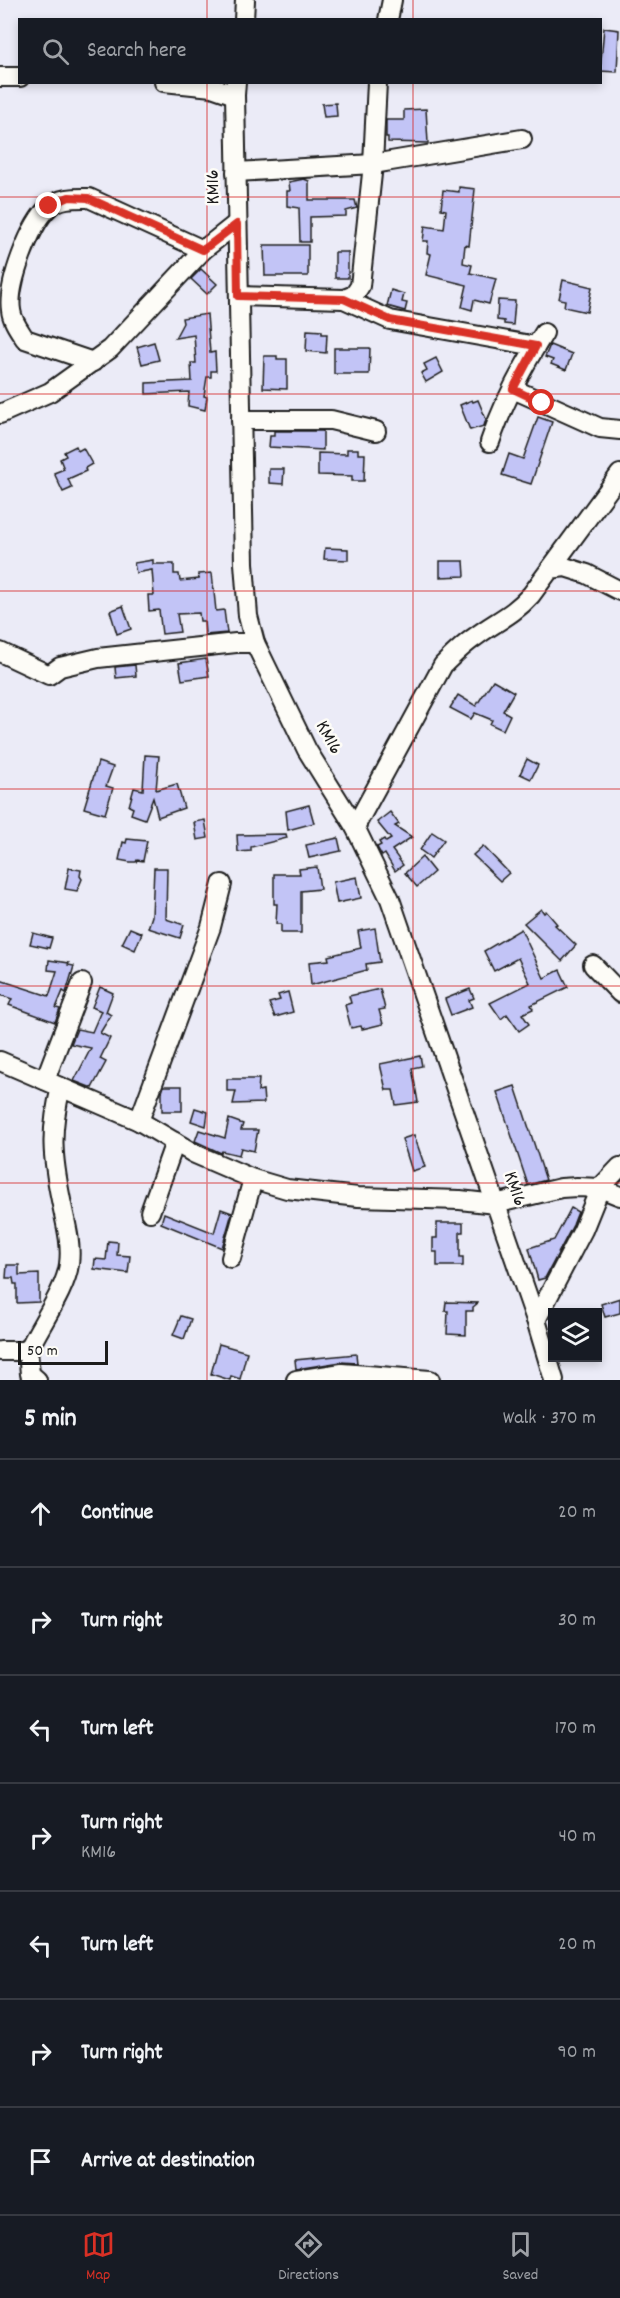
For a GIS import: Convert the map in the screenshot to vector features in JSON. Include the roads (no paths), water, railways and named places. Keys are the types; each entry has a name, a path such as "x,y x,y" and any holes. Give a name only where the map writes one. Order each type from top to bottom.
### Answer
{"street":[{"path":"244,18 245,0"},
{"path":"388,18 392,0"},
{"path":"0,77 18,77"},
{"path":"183,84 235,89"},
{"path":"344,299 354,295 360,286 373,164 377,84"},
{"name":"KM16","path":"235,89 241,420 248,616 255,643 307,750 355,827 390,899 536,1320 554,1380"},
{"path":"236,172 373,164 522,139"},
{"path":"93,362 25,339 11,311 11,289 32,229 49,206 69,197 88,198 203,250"},
{"path":"0,414 50,392 110,349 203,250 237,224"},
{"path":"238,296 344,299 390,320 540,340 501,410 490,442"},
{"path":"513,389 600,428 620,430"},
{"path":"241,420 331,420 376,431"},
{"path":"355,827 443,665 477,635 516,611 620,474"},
{"path":"550,569 565,567 587,574 620,591"},
{"path":"0,652 49,675 60,667 98,658 236,643 255,643"},
{"path":"139,1121 211,927 222,884"},
{"path":"592,965 620,993"},
{"path":"38,1380 30,1374 28,1351 47,1317 69,1267 67,1233 57,1183 52,1141 53,1083 82,983"},
{"path":"0,1061 139,1121 195,1154 253,1179 287,1189 358,1197 460,1200 495,1204 561,1188 600,1188 620,1196"},
{"path":"150,1212 175,1142"},
{"path":"536,1320 583,1230 600,1188 620,1167"},
{"path":"231,1258 253,1179"},
{"path":"0,1351 28,1351"},
{"path":"296,1380 342,1373 430,1380"}]}
